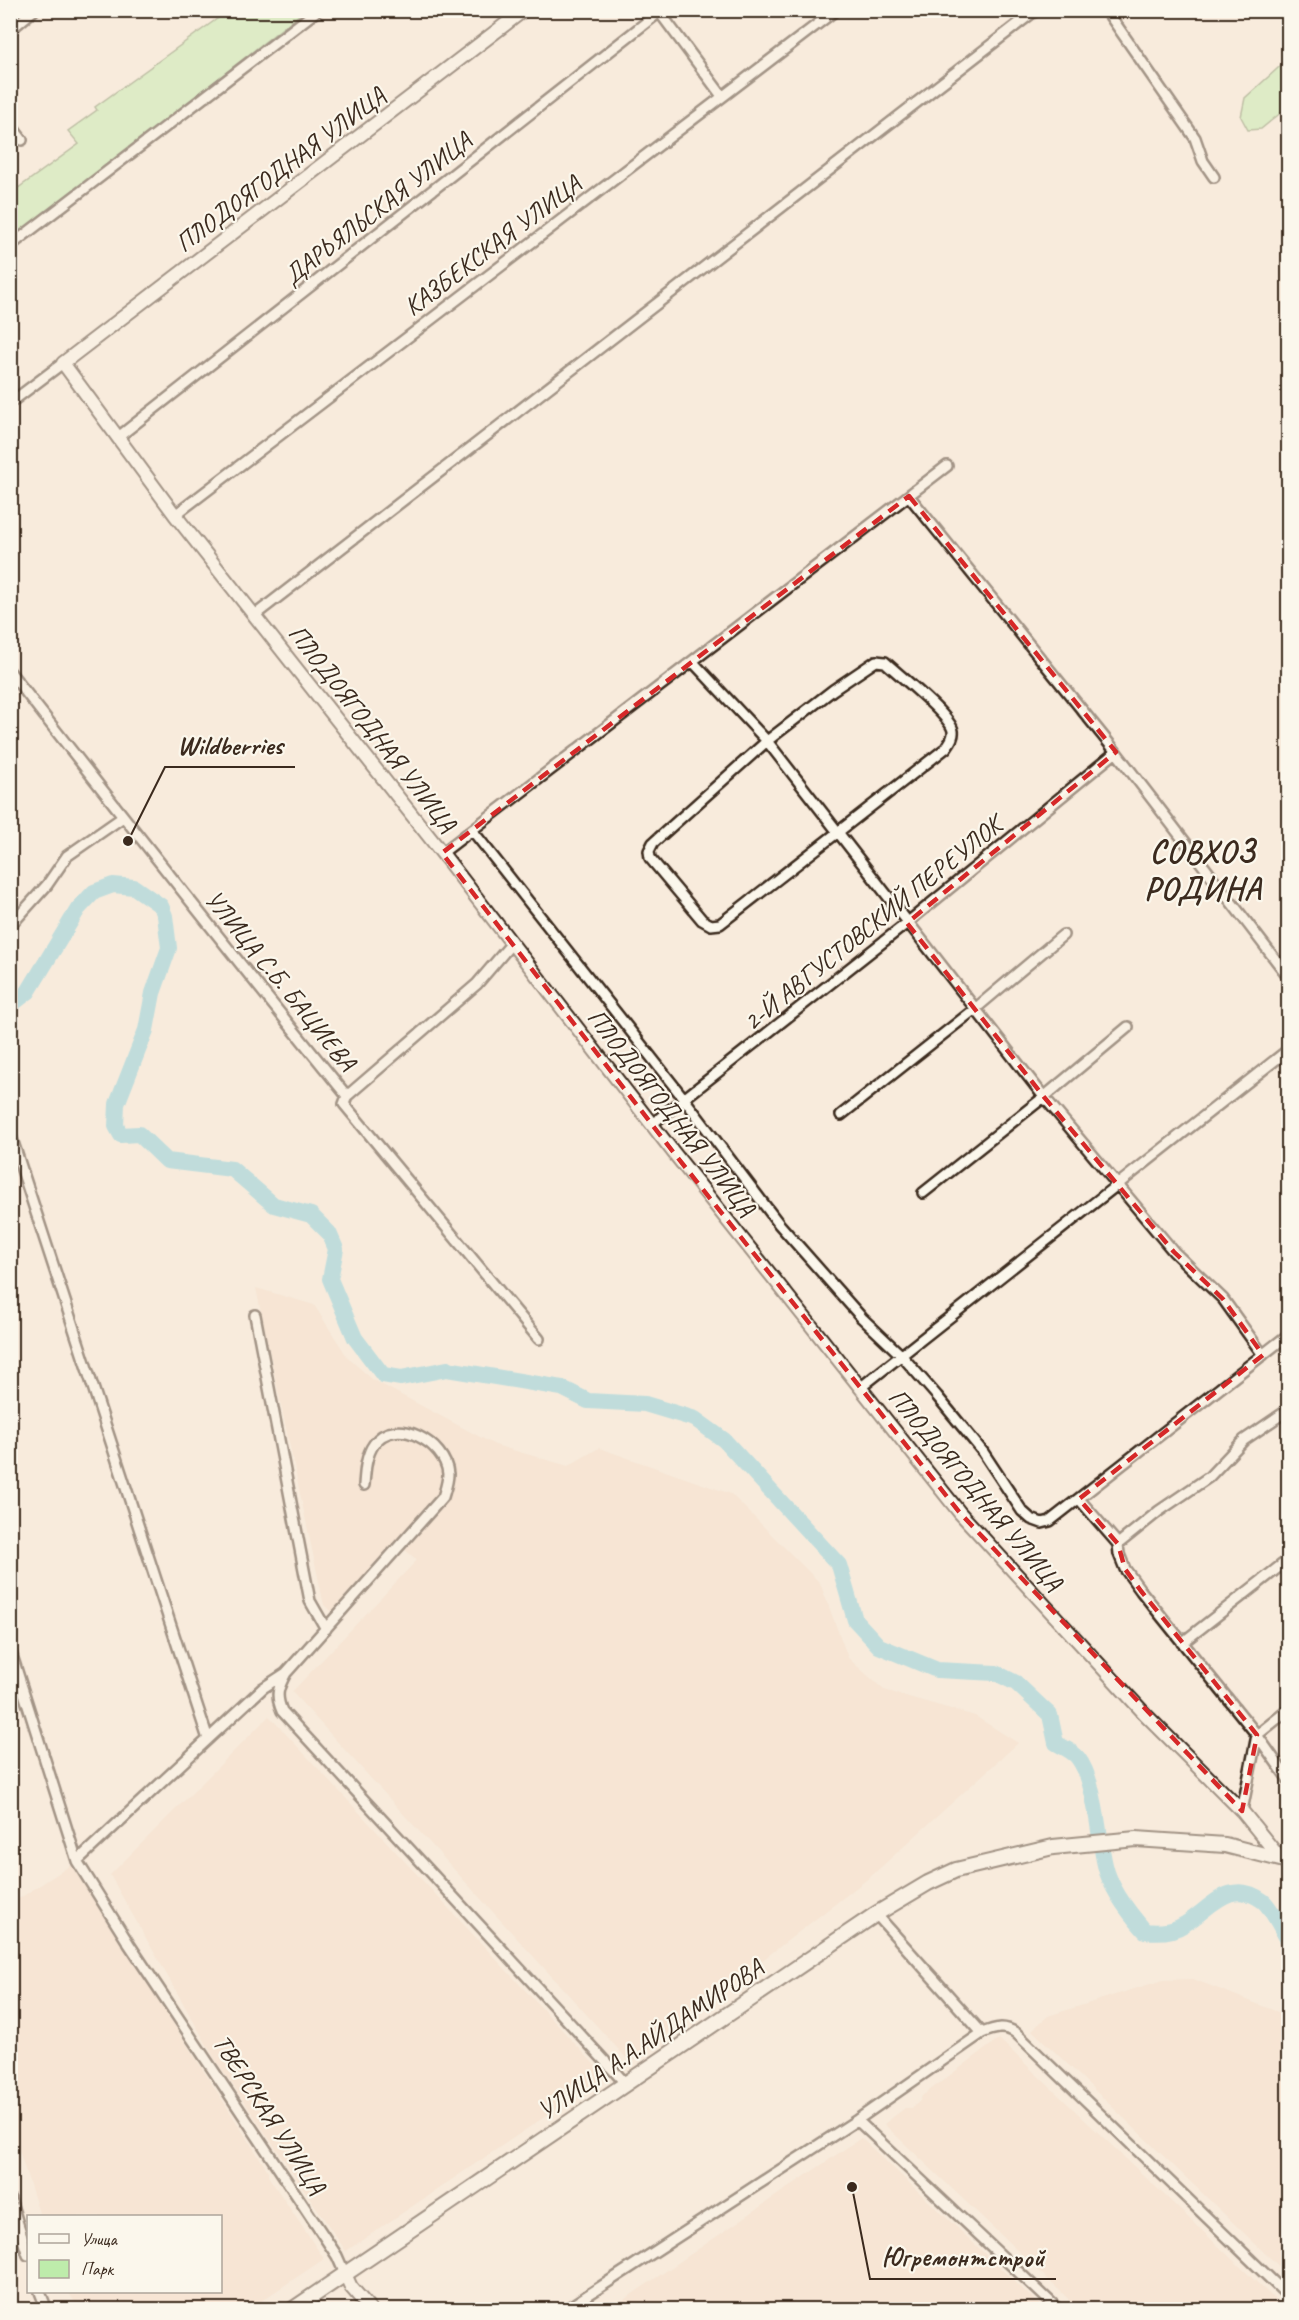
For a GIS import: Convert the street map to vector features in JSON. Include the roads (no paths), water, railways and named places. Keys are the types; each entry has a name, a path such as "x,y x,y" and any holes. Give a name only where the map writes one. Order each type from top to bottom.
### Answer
{"main road":[{"name":"УЛИЦА А.А.АЙДАМИРОВА","path":"292,2310 876,1914 928,1883 956,1870 1053,1847 1136,1839 1225,1845 1284,1860"}],"street":[{"path":"10,30 34,10"},
{"path":"10,246 318,10"},
{"name":"ПЛОДОЯГОДНАЯ УЛИЦА","path":"10,403 524,10"},
{"name":"КАЗБЕКСКАЯ УЛИЦА","path":"175,515 836,10"},
{"path":"255,615 1036,10"},
{"path":"1106,10 1195,138 1203,160 1214,177"},
{"path":"660,11 722,96"},
{"name":"ДАРЬЯЛЬСКАЯ УЛИЦА","path":"117,438 660,11"},
{"path":"10,124 22,140"},
{"name":"ПЛОДОЯГОДНАЯ УЛИЦА","path":"63,363 175,515 960,1514 1145,1714 1242,1811 1284,1860"},
{"path":"442,853 947,466"},
{"path":"909,496 1116,752 1288,976"},
{"path":"881,661 885,662 949,721 954,732 946,748 720,924 711,925 702,920 650,858 648,851 652,843 767,741 833,690 881,661"},
{"path":"693,662 767,741 1044,1097 1119,1184 1179,1259 1223,1299 1263,1355"},
{"name":"УЛИЦА С.Б. БАЦИЕВА","path":"10,672 347,1096 344,1104 539,1339"},
{"name":"2-Й АВГУСТОВСКИЙ ПЕРЕУЛОК","path":"652,1124 908,923 1116,752"},
{"path":"10,926 47,885 67,856 123,817"},
{"path":"472,830 685,1100 779,1224 862,1318 902,1356 983,1452 1022,1511 1032,1519 1042,1523 1050,1521 1288,1335"},
{"path":"841,1115 975,1009 1062,935"},
{"path":"347,1096 477,984 512,943"},
{"path":"923,1193 1128,1027"},
{"path":"860,1388 1288,1050"},
{"path":"10,1133 208,1739"},
{"path":"255,1315 310,1601 326,1629"},
{"path":"1118,1544 1159,1511 1209,1477 1244,1440 1288,1410"},
{"path":"364,1485 368,1456 373,1445 381,1436 390,1432 411,1434 424,1439 437,1450 445,1462 448,1474 443,1497 286,1673 277,1689 277,1700 282,1711 626,2084"},
{"path":"1079,1499 1118,1544 1125,1569 1257,1736 1288,1779"},
{"path":"1182,1643 1288,1560"},
{"name":"ТВЕРСКАЯ УЛИЦА","path":"10,1649 77,1861 129,1944 337,2256 351,2287 371,2310"},
{"path":"77,1861 262,1688 286,1673"},
{"path":"1242,1811 1257,1736 1288,1710"},
{"path":"876,1914 982,2033"},
{"path":"565,2310 857,2120 982,2033 999,2027 1016,2033 1288,2296"},
{"path":"857,2120 1059,2310"},
{"path":"10,2199 27,2252"},
{"path":"40,2293 47,2310"}],"waterway":[{"path":"10,1006 28,992 78,909 94,892 113,885 134,887 161,906 165,916 169,948 153,993 146,1030 117,1104 116,1126 121,1135 139,1134 167,1161 232,1169 274,1205 311,1215 329,1233 336,1249 330,1279 355,1338 383,1375 401,1378 447,1369 562,1388 588,1401 645,1404 695,1419 724,1440 839,1565 855,1620 879,1646 937,1670 996,1673 1016,1683 1050,1715 1056,1743 1076,1756 1089,1780 1105,1865 1111,1883 1127,1909 1145,1931 1161,1932 1176,1929 1212,1903 1241,1892 1251,1894 1266,1904 1288,1940"}],"place":[{"name":"Wildberries","path":"128,841"},
{"name":"Югремонтстрой","path":"852,2187"}],"district":[{"name":"СОВХОЗ РОДИНА","path":"1203,870"}]}
